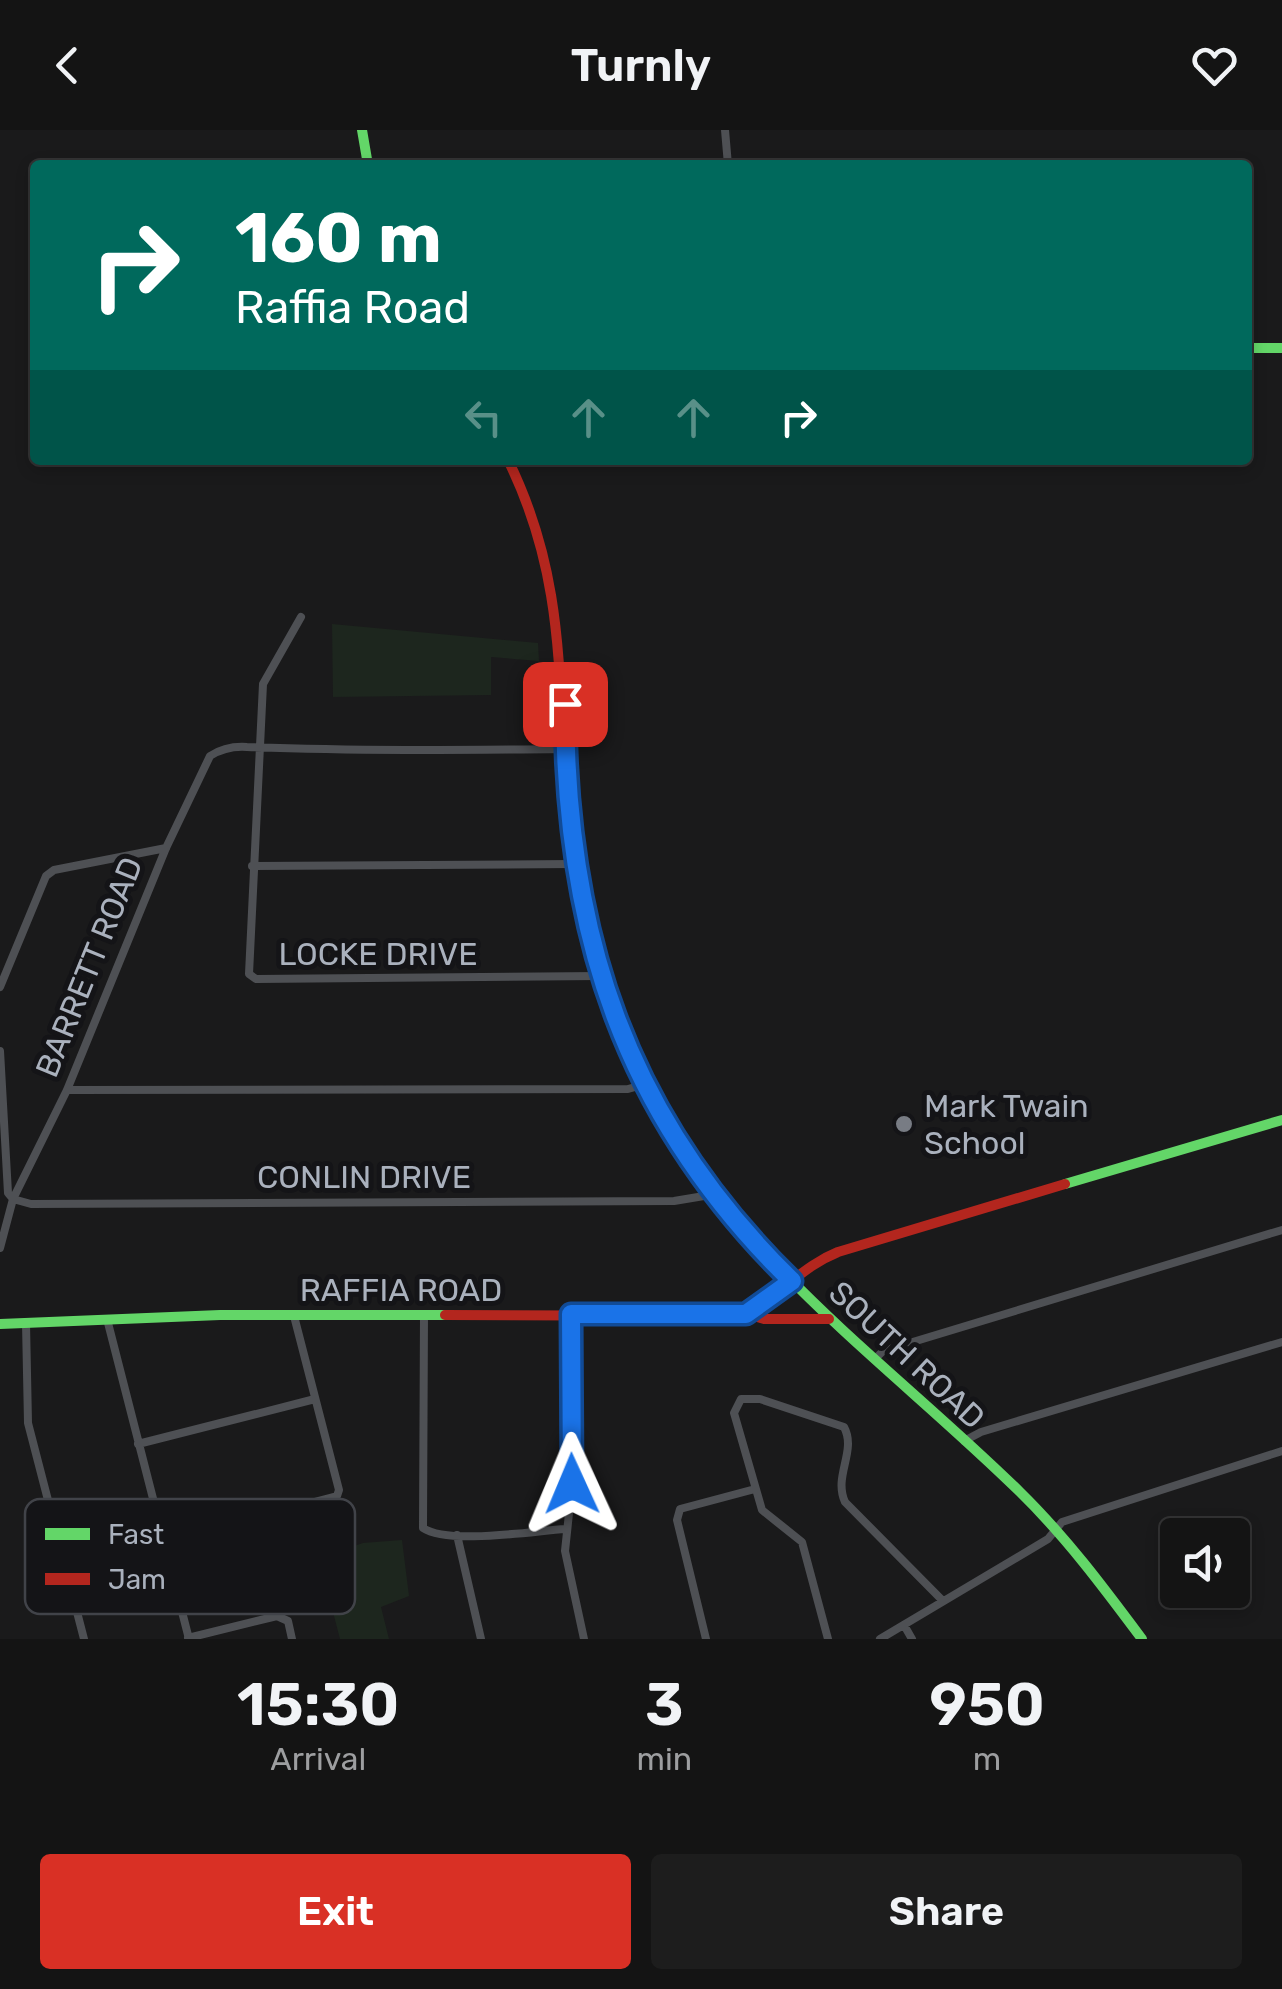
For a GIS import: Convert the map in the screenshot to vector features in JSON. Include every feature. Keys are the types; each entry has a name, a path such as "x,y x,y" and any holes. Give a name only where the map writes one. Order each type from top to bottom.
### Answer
{"main road":[{"path":"362,130 367,160"},
{"path":"1252,348 1282,348"},
{"name":"SOUTH ROAD","path":"511,465 533,507 550,572 564,666 573,864 600,976 646,1084 689,1160 792,1281 1056,1530 1142,1639"},
{"path":"746,1314 820,1259 838,1252 1282,1120"},
{"name":"RAFFIA ROAD","path":"0,1324 571,1314 746,1314 764,1319 830,1319"}],"street":[{"path":"726,130 728,160"},
{"name":"LOCKE DRIVE","path":"302,616 268,668 260,702 248,962 256,979 600,976"},
{"name":"BARRETT ROAD","path":"0,1248 13,1199 67,1090 166,848 210,756 221,749 259,749"},
{"path":"259,749 566,749"},
{"path":"0,986 46,876 71,866 166,848"},
{"path":"252,866 573,864"},
{"path":"0,1051 8,1193 13,1199"},
{"path":"67,1090 628,1090 646,1084"},
{"name":"CONLIN DRIVE","path":"13,1199 31,1204 674,1202 716,1194"},
{"path":"875,1358 902,1345 1282,1230"},
{"path":"571,1314 572,1484 566,1529 569,1574 584,1639"},
{"path":"424,1315 423,1528 431,1534 457,1535 566,1529"},
{"path":"294,1316 339,1490 337,1496 326,1499"},
{"path":"107,1320 152,1499"},
{"path":"26,1322 28,1423 48,1499"},
{"path":"964,1441 981,1432 1282,1342"},
{"path":"828,1639 802,1542 762,1510 734,1413 741,1398 750,1396 844,1427 848,1444 840,1490 845,1502 944,1600"},
{"path":"138,1444 314,1399"},
{"path":"880,1639 1056,1530 1062,1522 1282,1451"},
{"path":"706,1639 677,1520 680,1509 755,1490"},
{"path":"457,1535 481,1639"},
{"path":"78,1614 84,1639"},
{"path":"189,1638 278,1616 288,1621 292,1639"},
{"path":"904,1625 912,1639"}],"shaded area":[{"path":"332,624 538,643 539,661 491,657 491,695 333,697"},
{"path":"402,1540 409,1596 381,1607 389,1639 340,1639 334,1614 355,1614 355,1546"}],"traffic: fast":[{"path":"362,130 367,160"},
{"path":"1252,348 1282,348"},
{"path":"660,1112 695,1168 779,1268 1037,1509 1142,1639"},
{"path":"1065,1184 1282,1120"},
{"path":"0,1324 220,1315 445,1315"}],"traffic: jam":[{"path":"510,465 529,509 552,604 571,847 583,916 615,1016 660,1112"},
{"path":"445,1315 731,1316 762,1302 838,1252 1065,1184"},
{"path":"747,1314 764,1319 829,1319"}],"place":[{"name":"Mark Twain School","path":"904,1124"}],"route":[{"path":"565,704 566,789 573,864 587,932 614,1013 646,1084 689,1160 792,1281 746,1314 571,1314 572,1484"}]}
